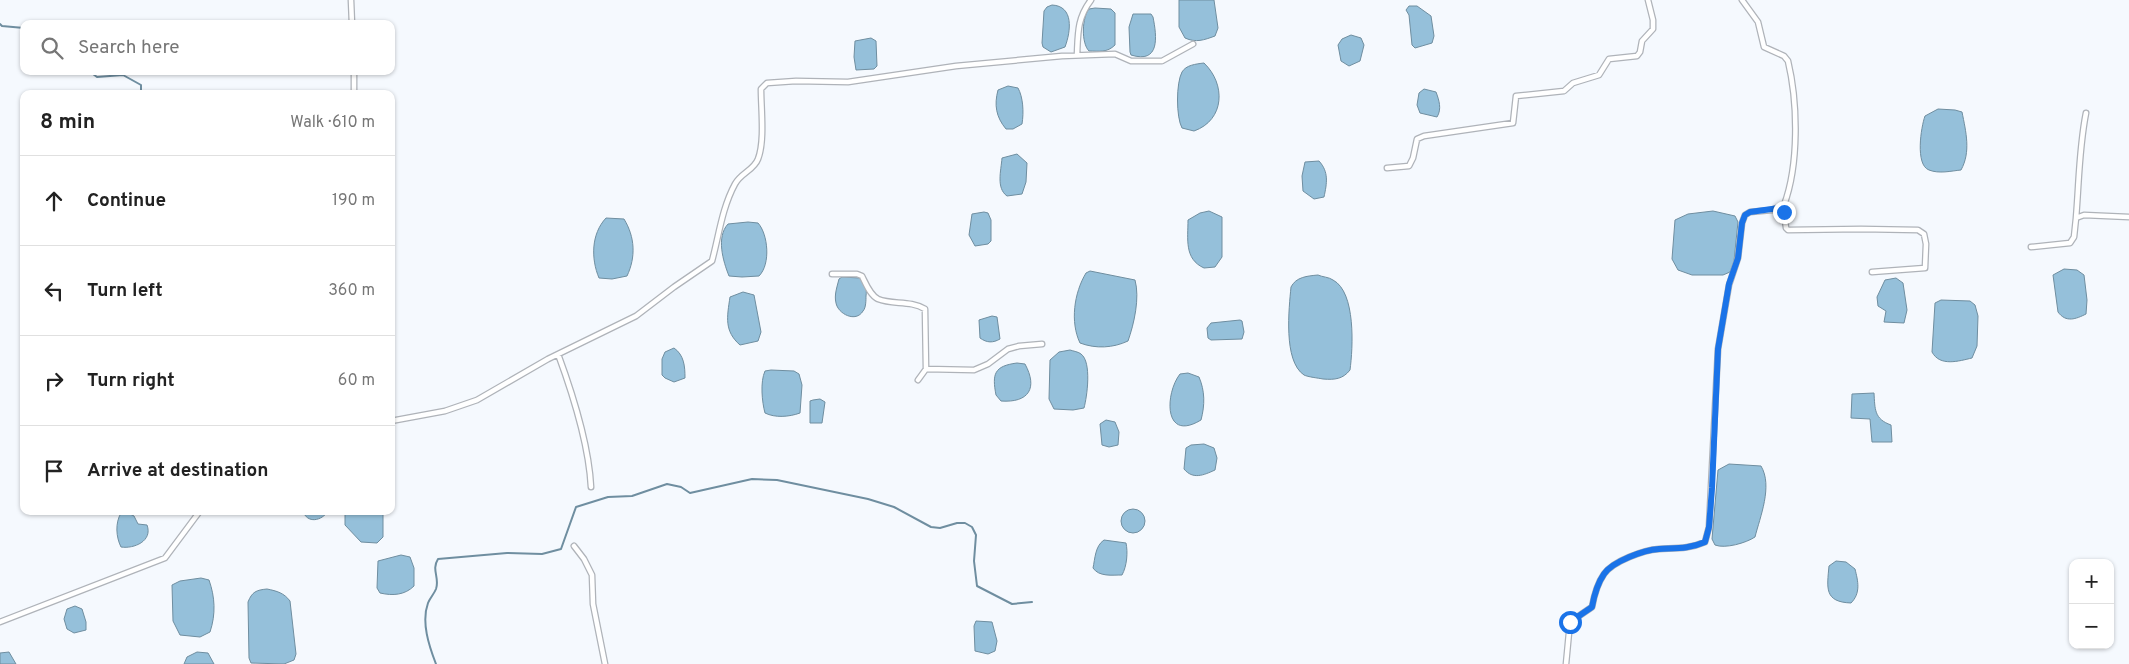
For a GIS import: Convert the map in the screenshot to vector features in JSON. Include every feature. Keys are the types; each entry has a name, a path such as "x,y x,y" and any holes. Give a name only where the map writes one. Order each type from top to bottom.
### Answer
{"street":[{"path":"351,0 352,20"},
{"path":"1077,56 1078,24 1082,11 1091,0"},
{"path":"1387,168 1408,166 1413,158 1417,139 1424,136 1513,123 1516,96 1564,90 1573,83 1599,75 1609,59 1637,56 1640,52 1642,41 1653,29 1653,20 1648,0"},
{"path":"1566,664 1570,622 1592,607 1594,594 1604,573 1626,558 1645,551 1693,548 1705,542 1709,527 1718,349 1729,284 1738,258 1742,223 1745,215 1750,212 1779,208 1784,205 1794,150 1794,103 1790,70 1784,56 1764,47 1758,22 1742,0"},
{"path":"395,420 446,411 477,400 558,354 636,316 674,287 712,262 719,228 735,184 739,177 751,169 758,158 761,89 767,83 796,81 848,82 956,66 1077,56 1115,54 1131,61 1162,61 1193,44"},
{"path":"354,75 354,90"},
{"path":"2031,247 2070,243 2074,237 2081,138 2086,113"},
{"path":"1779,208 1784,212 1786,228 1788,230 1918,230 1924,234 1926,244 1925,268 1872,272"},
{"path":"2076,218 2084,215 2129,217"},
{"path":"832,274 857,274 862,276 868,289 877,298 908,303 925,309 926,369 918,380"},
{"path":"926,369 974,370 988,364 1008,349 1042,344"},
{"path":"558,354 579,422 589,466 591,487"},
{"path":"0,622 166,558 197,515"},
{"path":"574,546 584,559 592,575 593,604 605,664"}],"water":[{"path":"1179,0 1214,0 1218,28 1215,36 1196,41 1185,38 1179,27"},
{"path":"1052,5 1059,6 1067,15 1069,34 1065,47 1051,52 1043,47 1042,43 1044,11"},
{"path":"1409,6 1417,6 1431,16 1434,36 1432,43 1415,48 1412,45 1409,15 1406,10"},
{"path":"1089,9 1111,9 1115,13 1115,45 1112,48 1089,51 1086,47 1083,30 1085,18"},
{"path":"1133,14 1151,14 1153,17 1154,47 1147,56 1131,55 1130,52 1129,27"},
{"path":"1351,35 1361,38 1364,45 1360,61 1349,66 1341,61 1338,45 1342,39"},
{"path":"871,38 876,41 877,66 874,69 856,70 854,57 855,41"},
{"path":"1204,63 1216,81 1219,101 1212,119 1194,131 1182,128 1180,123 1178,92 1180,77 1186,68"},
{"path":"1008,86 1018,88 1023,105 1022,124 1013,129 1006,129 998,115 996,106 998,90"},
{"path":"1424,89 1436,92 1440,108 1437,117 1420,113 1417,105 1419,93"},
{"path":"1938,109 1962,112 1967,149 1961,170 1937,172 1929,170 1922,161 1920,145 1925,116"},
{"path":"1017,154 1027,163 1026,182 1022,194 1007,196 1001,189 1000,184 1002,158"},
{"path":"1319,161 1326,174 1326,187 1324,197 1314,199 1303,191 1302,176 1305,162"},
{"path":"1209,211 1222,217 1222,257 1215,267 1204,268 1193,259 1188,248 1188,220 1200,213"},
{"path":"1713,211 1735,216 1738,222 1734,261 1730,272 1723,275 1692,275 1678,270 1672,259 1675,220 1688,214"},
{"path":"988,213 991,220 991,241 988,244 975,246 969,235 972,214"},
{"path":"606,218 624,219 628,226 633,254 627,276 612,279 599,278 596,271 595,239 597,231"},
{"path":"758,223 764,234 767,257 763,271 759,276 729,276 721,242 724,229 728,224"},
{"path":"2064,269 2077,270 2084,275 2087,300 2086,314 2075,318 2064,318 2058,312 2053,275"},
{"path":"1090,271 1135,280 1137,303 1128,341 1104,347 1080,343 1074,317 1076,298 1086,273"},
{"path":"1318,275 1331,279 1340,286 1346,296 1349,308 1352,335 1350,370 1342,377 1335,379 1323,379 1304,375 1297,368 1290,347 1291,287 1299,279"},
{"path":"842,277 860,278 866,286 866,304 860,315 848,316 837,307 835,297 839,279"},
{"path":"1896,278 1903,283 1907,310 1904,323 1884,322 1886,311 1878,306 1877,297 1885,280"},
{"path":"743,292 754,295 761,332 758,341 740,345 731,334 728,317 730,297"},
{"path":"1941,300 1970,301 1975,305 1978,316 1977,346 1972,358 1950,362 1940,360 1932,352 1935,303"},
{"path":"992,316 997,317 1000,339 990,342 980,338 979,320"},
{"path":"1242,321 1244,332 1242,339 1211,340 1208,338 1207,328 1211,323"},
{"path":"674,348 680,354 683,361 685,378 674,382 662,375 662,359 665,352"},
{"path":"1070,350 1081,354 1087,364 1087,388 1084,408 1073,410 1054,409 1049,399 1050,360 1059,352"},
{"path":"1017,363 1025,364 1031,380 1031,387 1024,396 1018,399 1001,401 996,395 994,382 996,372 1003,366"},
{"path":"765,371 794,371 799,374 802,385 800,413 773,416 765,413 762,398 762,381"},
{"path":"1188,373 1199,377 1204,398 1203,409 1201,420 1189,425 1180,425 1174,421 1170,403 1175,382 1180,374"},
{"path":"1874,393 1876,413 1881,420 1891,425 1892,442 1872,442 1870,419 1851,418 1852,394"},
{"path":"820,399 825,402 822,423 810,423 810,401"},
{"path":"1106,420 1115,422 1119,432 1118,445 1109,447 1102,445 1100,424"},
{"path":"1204,444 1214,448 1217,458 1215,470 1203,475 1187,472 1184,469 1186,448 1191,445"},
{"path":"1729,464 1761,466 1766,483 1766,492 1755,537 1735,545 1719,546 1715,545 1712,539 1718,470"},
{"path":"1133,509 1142,512 1145,521 1142,530 1133,533 1124,530 1121,521 1124,512"},
{"path":"120,515 132,515 138,524 147,525 148,531 145,540 131,547 121,547 117,534"},
{"path":"305,515 324,515 315,520"},
{"path":"345,515 383,515 383,537 377,543 361,542 345,525"},
{"path":"1104,540 1126,543 1127,559 1122,575 1102,574 1093,568 1097,549"},
{"path":"401,555 410,557 414,568 414,586 398,594 380,593 377,588 378,561"},
{"path":"1836,561 1846,562 1855,569 1858,582 1857,591 1851,603 1836,600 1829,592 1829,566"},
{"path":"201,578 209,580 213,593 214,612 210,632 200,637 180,635 173,621 172,585 180,581"},
{"path":"267,589 280,593 290,601 296,654 294,660 284,664 251,663 249,658 248,602 255,592"},
{"path":"75,606 82,609 86,630 74,633 67,629 64,619 67,609"},
{"path":"976,621 992,622 997,641 995,651 988,654 975,651 974,626"},
{"path":"9,652 16,664 0,664 0,653"},
{"path":"197,652 208,653 214,664 184,664 187,657"}],"waterway":[{"path":"0,24 2,26 20,28"},
{"path":"94,75 97,77 123,75"},
{"path":"123,75 141,85 141,90"},
{"path":"436,664 429,642 425,618 428,603 437,585 435,567 438,559 507,553 542,554 561,549 576,507 608,497 632,496 667,484 681,487 690,493 752,479 777,480 868,499 894,507 931,527 940,528 957,523 965,523 972,527 976,535 974,561 977,586 1012,604 1032,602"}],"route":[{"path":"1570,622 1592,607 1594,594 1604,573 1626,558 1645,551 1693,548 1705,542 1709,527 1712,488 1718,349 1729,284 1738,258 1742,223 1745,215 1750,212 1779,208 1784,212"}]}
